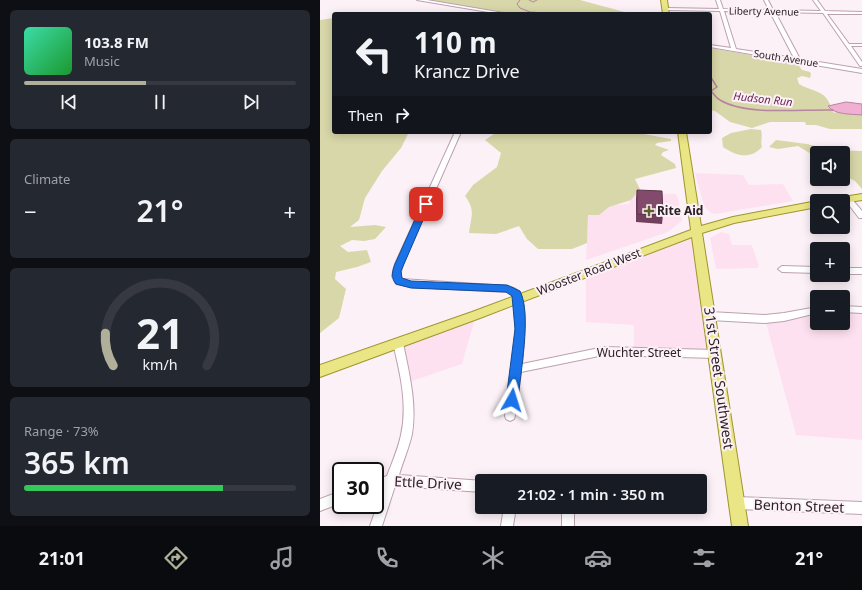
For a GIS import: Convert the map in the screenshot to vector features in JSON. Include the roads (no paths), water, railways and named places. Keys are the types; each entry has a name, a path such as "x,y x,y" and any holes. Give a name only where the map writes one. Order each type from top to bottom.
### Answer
{"main road":[{"path":"664,0 665,12"},
{"name":"31st Street Southwest","path":"682,134 740,526"},
{"path":"850,199 862,197"},
{"name":"Wooster Road West","path":"320,371 518,299 697,231 733,220 810,205"}],"street":[{"path":"419,0 495,12"},
{"path":"718,0 734,50"},
{"path":"766,0 798,60"},
{"path":"815,0 862,65"},
{"name":"Liberty Avenue","path":"665,12 721,10 862,13"},
{"path":"847,45 862,45"},
{"name":"South Avenue","path":"712,46 862,71"},
{"path":"457,134 399,264 397,279 399,282 411,284 507,289 516,294 518,299 520,329 510,416"},
{"path":"850,201 862,216"},
{"path":"782,269 810,270"},
{"path":"850,270 862,271"},
{"path":"850,309 862,310"},
{"path":"710,316 765,320 784,318 810,312"},
{"path":"376,526 406,436 410,414 408,394 398,343"},
{"name":"Wuchter Street","path":"516,368 604,351 715,354"},
{"name":"Ettle Drive","path":"384,483 392,480 475,486"},
{"path":"320,504 332,500"},
{"name":"Benton Street","path":"736,503 862,508"},
{"path":"507,526 509,514"},
{"path":"568,514 568,526"}],"waterway":[{"name":"Hudson Run","path":"520,0 517,4 520,8 530,12"},
{"name":"Hudson Run","path":"529,0 533,2 537,0"},
{"name":"Hudson Run","path":"712,79 717,87 712,90"},
{"name":"Hudson Run","path":"712,92 716,97 731,105 744,108 775,111 833,110"}],"place":[{"name":"Rite Aid","path":"649,211"}]}
